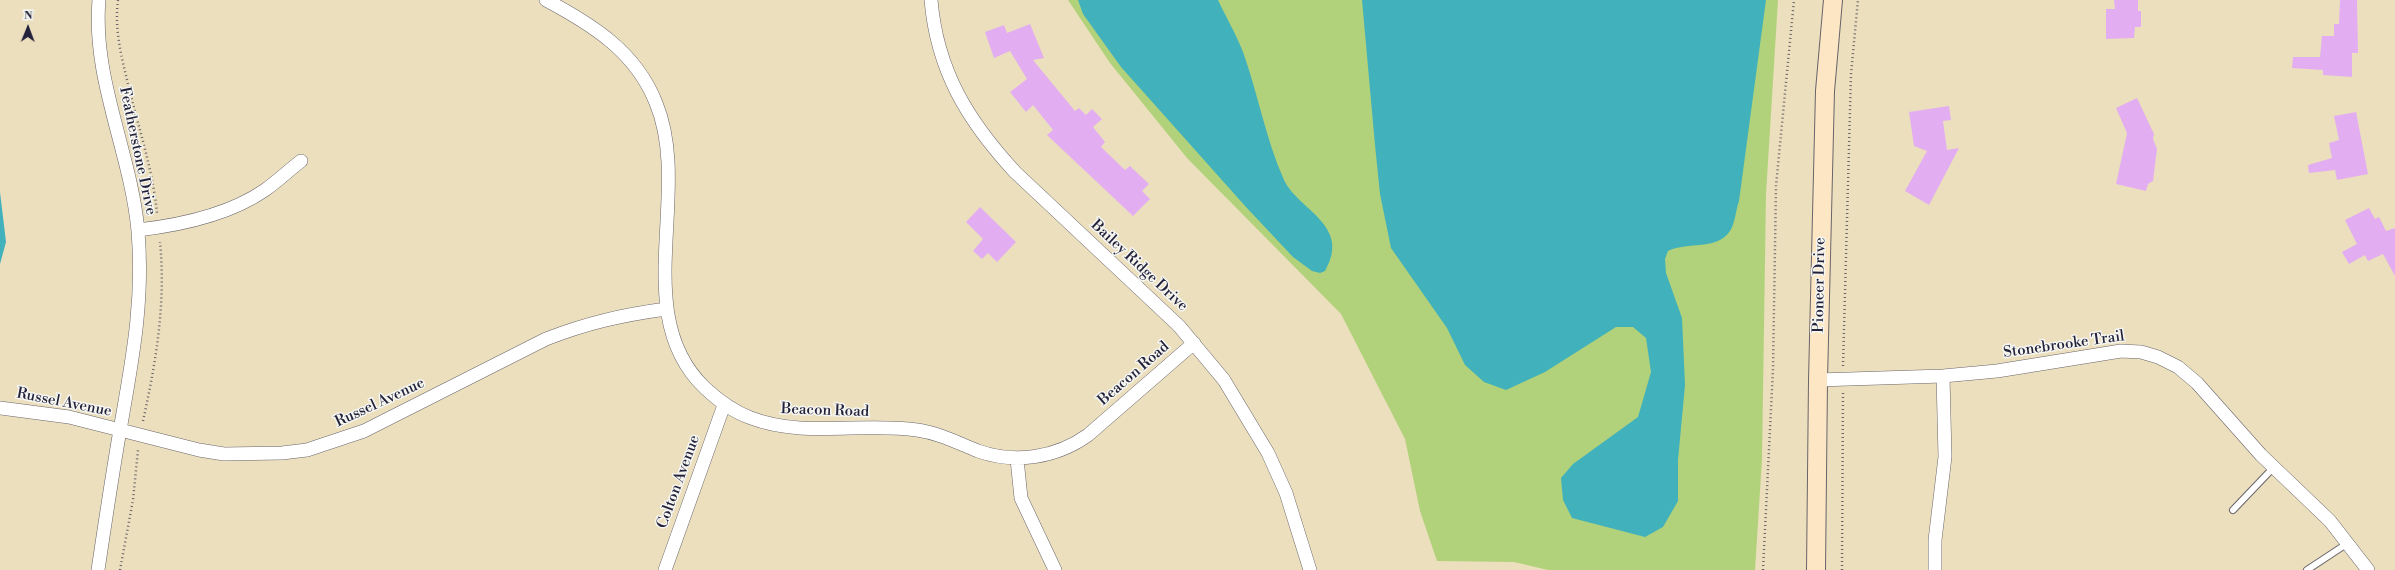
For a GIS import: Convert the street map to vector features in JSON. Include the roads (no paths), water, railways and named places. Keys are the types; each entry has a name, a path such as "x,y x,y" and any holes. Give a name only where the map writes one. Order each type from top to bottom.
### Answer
{"street":[{"name":"Featherstone Drive","path":"98,570 139,318 141,268 138,230 125,154 99,50 97,26 99,0"},
{"name":"Beacon Road","path":"546,0 584,20 609,39 629,58 657,104 668,155 666,310 673,337 682,360 698,381 724,405 771,425 790,427 918,430 937,435 997,457 1017,459 1046,454 1076,444 1194,343"},
{"name":"Bailey Ridge Drive","path":"931,0 938,49 950,81 967,112 992,147 1194,343 1224,380 1268,453 1286,493 1310,570"},
{"name":"Pioneer Drive","path":"1816,570 1818,380 1825,91 1833,0"},
{"path":"138,230 190,221 215,213 264,190 301,161"},
{"name":"Russel Avenue","path":"0,408 51,414 224,454 251,455 307,450 364,431 546,339 576,327 604,319 666,310"},
{"name":"Stonebrooke Trail","path":"1818,380 1943,376 1997,371 2109,352 2141,352 2158,357 2178,367 2197,383 2274,467 2325,516 2368,570"},
{"path":"1935,570 1935,540 1944,458 1943,376"},
{"name":"Colton Avenue","path":"665,570 724,405"},
{"path":"1017,459 1020,498 1055,570"}],"lane":[{"path":"2233,510 2274,467"},
{"path":"2307,570 2348,543"}],"water":[{"path":"1078,0 1218,0 1243,52 1272,149 1284,180 1291,191 1328,230 1332,242 1332,255 1325,271 1320,273 1312,271 1293,257 1246,207 1121,67 1083,14"},
{"path":"1362,0 1766,0 1739,201 1733,224 1730,231 1717,241 1702,245 1676,248 1668,251 1665,259 1666,273 1682,318 1685,385 1678,460 1678,501 1663,527 1645,537 1572,518 1563,500 1561,478 1573,464 1638,417 1651,372 1646,338 1633,327 1616,327 1545,372 1506,390 1484,382 1465,365 1447,328 1391,248 1380,194"},
{"path":"0,192 6,242 0,264"}]}
